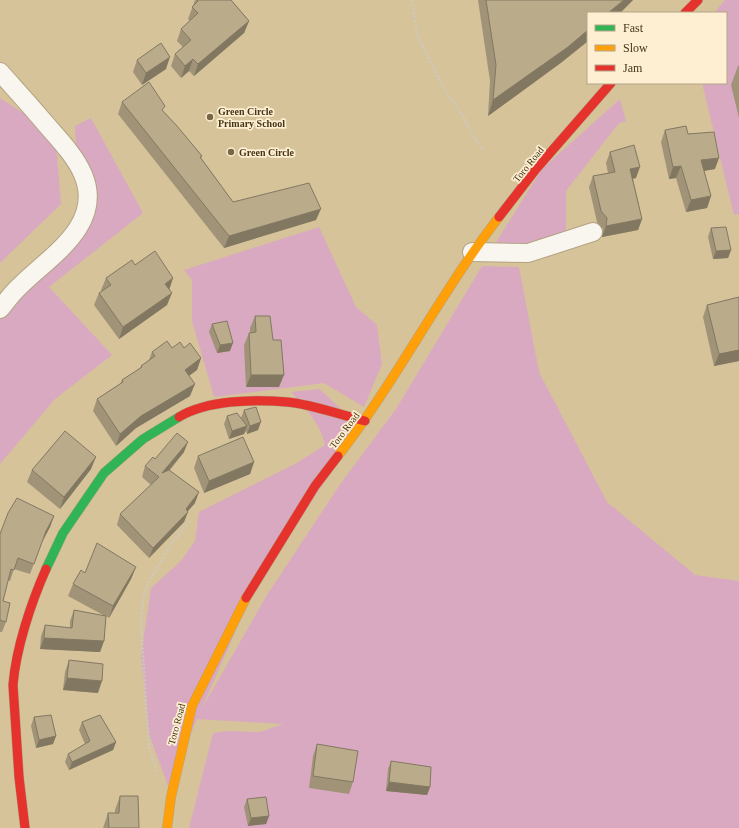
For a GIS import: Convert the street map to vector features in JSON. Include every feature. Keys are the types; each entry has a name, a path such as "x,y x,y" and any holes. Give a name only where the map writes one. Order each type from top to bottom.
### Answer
{"main road":[{"path":"686,12 698,0"},
{"name":"Toro Road","path":"167,828 171,797 192,706 242,605 315,486 365,421 472,252 536,170 610,84"},
{"path":"25,828 19,777 13,685 14,671 36,592 51,558 63,533 104,473 143,439 199,407 251,401 288,402 365,421"}],"street":[{"path":"0,72 76,158 84,176 88,196 86,212 77,229 52,257 18,287 0,309"},
{"path":"472,252 528,253 593,232"}],"path":[{"path":"412,0 418,37 442,85 463,116 470,131 483,150"},
{"path":"171,797 163,784 149,747 141,624 143,599 148,584 171,544 191,520"}],"shaded area":[{"path":"725,0 739,0 739,214 734,215 702,84 727,84 727,12 715,12"},
{"path":"0,98 48,129 56,144 61,204 0,263"},
{"path":"620,99 626,121 619,123 566,191 566,243 488,255 542,169"},
{"path":"91,118 143,213 49,287 112,355 55,399 0,464 0,297 80,217 75,126"},
{"path":"319,227 356,307 377,325 382,364 364,407 324,383 214,397 192,321 192,280 184,270"},
{"path":"482,266 519,267 539,372 607,502 695,575 739,581 739,828 189,828 213,733 227,731 260,732 283,724 196,719 267,595 341,483 396,409"},
{"path":"320,389 360,428 254,589 168,786 149,734 141,656 151,588 181,561 195,541 199,512 297,463 325,445 316,423 291,392"}],"building":[{"path":"197,0 231,0 249,21 198,64 193,59 185,66 175,54 191,40 181,29 198,13 192,7 198,1"},
{"path":"486,0 624,0 609,12 587,12 587,31 568,47 493,100 496,65"},
{"path":"161,43 170,57 146,73 137,60"},
{"path":"149,82 165,106 162,110 202,156 200,157 233,202 309,183 321,209 229,236 122,102"},
{"path":"686,126 688,134 714,132 719,158 701,160 711,196 691,200 681,166 673,167 665,130"},
{"path":"634,145 640,167 630,169 642,219 606,226 607,218 601,211 593,176 615,172 610,152"},
{"path":"726,227 731,250 716,251 711,228"},
{"path":"155,251 173,278 165,284 172,293 123,327 99,293 111,285 106,278 132,260 135,265"},
{"path":"739,297 739,350 719,354 707,305"},
{"path":"255,316 270,316 273,340 281,340 284,375 251,375 249,333 256,332"},
{"path":"227,321 233,343 220,345 212,324"},
{"path":"167,341 172,348 180,342 184,348 190,343 201,358 185,370 195,384 141,416 120,434 97,399 123,382 122,380 142,367 141,366 155,356 152,352"},
{"path":"256,407 261,422 250,426 244,410"},
{"path":"237,413 247,426 232,431 227,416"},
{"path":"65,431 96,457 64,497 32,470"},
{"path":"177,433 188,442 162,473 169,470 199,492 186,509 188,512 153,548 120,514 159,477 145,466 153,457 155,459"},
{"path":"243,437 254,462 209,481 198,456"},
{"path":"17,498 54,516 46,531 34,564 18,558 14,570 11,569 3,601 10,603 6,622 0,620 0,534 8,513"},
{"path":"97,543 136,567 113,606 73,584 81,570 85,573"},
{"path":"74,610 106,616 104,641 44,638 45,625 72,628"},
{"path":"69,660 103,664 102,681 67,678"},
{"path":"51,715 56,736 39,740 34,717"},
{"path":"100,715 116,742 72,762 68,754 90,741 82,722"},
{"path":"317,744 358,751 353,782 313,776"},
{"path":"391,761 431,767 430,787 389,782"},
{"path":"120,796 138,796 139,828 109,828 108,813 119,813"},
{"path":"266,797 269,816 251,818 247,799"}],"traffic: fast":[{"path":"46,569 63,533 104,473 143,439 179,417"}],"traffic: slow":[{"path":"338,456 380,397 457,276 499,217"},
{"path":"167,828 171,797 192,706 246,598"}],"traffic: jam":[{"path":"686,12 698,0"},
{"path":"499,217 536,169 610,84"},
{"path":"179,417 190,411 217,404 260,401 296,403 365,421"},
{"path":"246,598 315,486 338,456"},
{"path":"25,828 19,777 13,685 17,656 25,626 46,569"}],"place":[{"name":"Green Circle Primary School","path":"210,117"},
{"name":"Green Circle","path":"231,152"}]}
